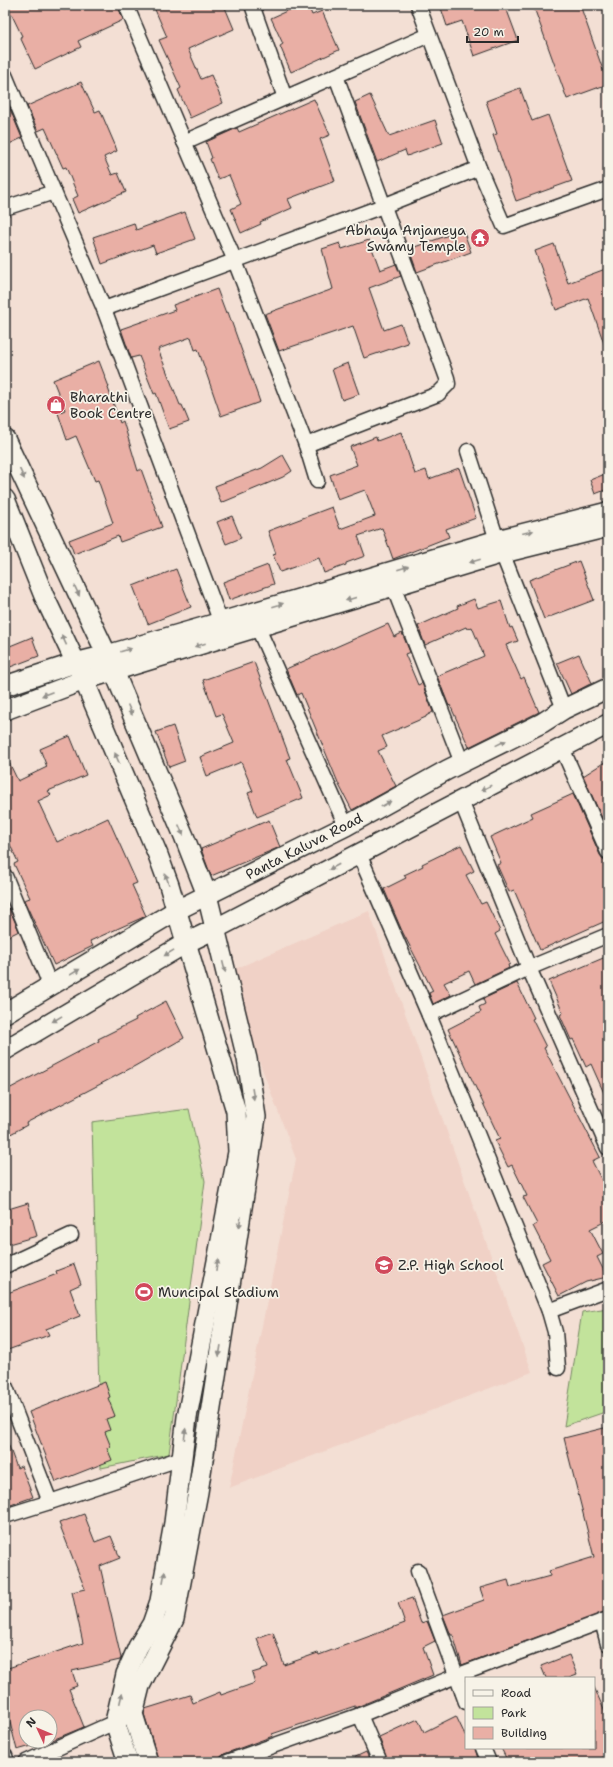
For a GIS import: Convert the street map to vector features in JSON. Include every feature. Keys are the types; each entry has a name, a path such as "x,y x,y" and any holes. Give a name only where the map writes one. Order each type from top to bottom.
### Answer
{"street":[{"path":"126,5 235,261 306,445 318,481"},
{"path":"252,5 285,98"},
{"path":"418,5 479,168 504,226 608,189"},
{"path":"184,142 429,35"},
{"path":"5,74 104,309 224,630"},
{"path":"306,445 438,394 448,384 336,76"},
{"path":"104,309 383,206 479,168"},
{"path":"5,208 54,192"},
{"path":"5,438 110,663 184,836 207,895 247,1059 256,1117 199,1484 174,1620 140,1686 133,1714 148,1762"},
{"path":"468,451 500,546 564,708"},
{"path":"5,499 44,596 84,680 158,855 177,910 236,1111 238,1129 238,1152 188,1417 160,1601 152,1624 138,1647 126,1674 115,1722 128,1762"},
{"path":"5,710 84,680 110,663 224,630 608,512"},
{"path":"254,620 393,586 500,546 608,527"},
{"path":"393,586 462,763"},
{"path":"254,620 346,826"},
{"path":"5,686 75,662 110,663"},
{"name":"Panta Kaluva Road","path":"5,1013 51,987 177,910 346,826 462,763 542,723 564,708 608,688"},
{"path":"5,1050 186,943 608,724"},
{"path":"562,748 608,852"},
{"path":"461,801 529,968 608,1148"},
{"path":"359,854 429,1015 549,1311 555,1332 558,1368"},
{"path":"5,876 51,987"},
{"path":"429,1015 529,968 608,935"},
{"path":"5,1266 71,1235"},
{"path":"549,1311 608,1288"},
{"path":"5,1385 50,1502"},
{"path":"5,1516 182,1458"},
{"path":"418,1571 465,1699"},
{"path":"227,1762 360,1715 456,1676 605,1620 608,1644"},
{"path":"26,1762 133,1714"},
{"path":"360,1715 380,1762"},
{"path":"483,1749 489,1762"},
{"path":"5,1756 7,1762"}],"shaded area":[{"name":"Z.P. High School","path":"369,911 532,1372 229,1488 296,1159 226,973"}],"green space":[{"name":"Muncipal Stadium","path":"189,1109 205,1181 169,1454 101,1468 92,1122"},
{"path":"608,1308 608,1411 564,1426 582,1312"}],"building":[{"path":"7,5 62,5 64,10 76,5 118,5 123,20 78,41 81,47 35,69 20,37 22,36"},
{"path":"153,5 224,5 234,29 188,49 201,79 211,75 223,103 190,118 178,90 181,88 159,40 167,37"},
{"path":"300,5 308,5 312,15 322,11 339,50 291,72 280,46 283,44 271,18"},
{"path":"440,5 505,5 518,40 474,56 462,21 447,26"},
{"path":"533,5 580,5 608,84 567,99"},
{"path":"81,82 95,112 100,110 115,145 117,151 104,157 112,175 118,173 126,192 78,213 72,199 78,196 66,167 63,168 45,128 38,131 27,106"},
{"path":"520,88 532,121 548,115 572,181 516,201 493,135 497,134 486,101"},
{"path":"370,95 389,136 435,120 443,143 407,156 405,150 377,162 355,102"},
{"path":"5,97 22,138 5,146"},
{"path":"314,99 330,135 320,139 335,181 288,199 292,208 260,222 261,224 241,233 231,209 241,204 229,175 218,179 210,159 212,158 206,142 237,128 239,132"},
{"path":"185,212 195,239 156,253 153,245 102,264 93,237 134,223 136,230"},
{"path":"463,230 471,252 417,272 409,249"},
{"path":"369,240 380,270 396,264 401,276 369,288 384,330 401,324 408,343 364,358 353,326 279,351 265,314 333,289 322,249 340,243 342,249"},
{"path":"554,244 568,283 608,268 608,348 606,349 588,298 556,310 535,251"},
{"path":"217,289 226,313 228,312 260,402 221,416 198,349 195,350 191,337 158,349 180,405 182,405 189,422 169,429 156,393 154,394 139,356 131,358 121,329 175,310 173,305"},
{"path":"99,361 120,423 123,421 138,471 141,469 162,527 120,542 118,536 74,554 69,540 113,523 98,480 95,481 76,436 67,440 58,413 65,410 53,380"},
{"path":"348,363 359,394 342,400 332,369"},
{"path":"401,432 415,474 426,470 429,479 459,468 476,518 446,529 449,537 393,559 382,528 358,536 365,556 346,563 346,565 324,573 319,558 280,572 273,555 276,554 268,531 332,507 340,529 375,516 365,490 338,500 330,475 357,465 350,447 376,437 377,441"},
{"path":"283,455 292,471 283,477 221,503 215,486 262,468"},
{"path":"605,474 608,489 595,494 590,480"},
{"path":"232,516 241,538 226,544 217,522"},
{"path":"579,561 594,600 544,619 529,580"},
{"path":"268,565 274,584 229,600 223,582"},
{"path":"176,569 191,607 148,624 133,586"},
{"path":"474,599 478,608 501,601 510,628 512,627 518,641 506,645 521,679 524,677 539,712 469,747 450,705 449,706 437,676 484,656 472,627 467,629 466,627 425,645 418,626"},
{"path":"388,624 394,637 402,633 410,652 405,654 418,685 422,683 433,712 426,717 382,736 387,747 378,751 396,786 352,810 339,785 301,693 297,695 286,669"},
{"path":"32,637 39,656 5,669 5,648"},
{"path":"579,654 592,683 571,694 557,663"},
{"path":"254,662 290,758 287,759 303,798 257,817 248,793 253,791 241,762 207,776 200,757 234,743 222,714 216,716 203,680"},
{"path":"173,726 185,761 169,767 156,732"},
{"path":"70,736 86,775 48,791 51,795 38,801 57,842 108,818 137,883 132,885 146,916 90,941 93,946 54,965 24,900 30,898 14,864 18,862 5,834 5,754 18,781 47,767 40,749"},
{"path":"608,760 608,831 583,776"},
{"path":"573,794 600,855 603,859 608,860 608,920 540,950 514,890 509,892 497,865 501,863 490,837 533,817 531,813"},
{"path":"269,820 280,847 211,876 201,849"},
{"path":"461,845 474,871 466,875 481,904 486,902 500,931 495,934 510,964 508,965 509,968 475,984 469,971 444,983 451,995 433,1004 429,993 433,991 402,931 384,889 406,878 404,875 423,866 422,864"},
{"path":"9,908 19,931 5,938 5,910"},
{"path":"608,956 608,1102 591,1064 586,1067 573,1039 571,1040 560,1015 563,1013 549,981"},
{"path":"517,983 534,1018 532,1019 546,1047 544,1048 600,1157 592,1161 608,1193 608,1220 590,1229 603,1254 597,1257 607,1277 586,1282 559,1296 542,1263 550,1259 533,1226 537,1224 523,1197 527,1196 512,1165 508,1167 495,1141 500,1139 448,1029 481,1012 479,1007 485,1004 483,999"},
{"path":"166,1001 184,1038 135,1066 26,1123 27,1125 5,1137 5,1091 99,1041 98,1039 136,1020 135,1018"},
{"path":"28,1203 37,1236 5,1245 5,1210"},
{"path":"74,1264 81,1284 70,1289 80,1316 46,1329 49,1335 5,1351 5,1294 57,1274 56,1271"},
{"path":"105,1382 110,1397 108,1398 115,1416 106,1419 110,1430 105,1432 111,1447 107,1448 112,1460 56,1482 29,1412"},
{"path":"608,1427 608,1611 462,1665 453,1635 451,1635 443,1615 484,1600 480,1588 508,1580 510,1587 550,1576 549,1571 594,1557 564,1438"},
{"path":"6,1438 17,1468 21,1466 33,1497 8,1506 5,1499"},
{"path":"84,1514 95,1542 111,1536 120,1558 100,1566 121,1658 120,1660 72,1671 77,1686 69,1689 84,1727 58,1738 58,1709 18,1709 18,1749 21,1749 17,1750 5,1703 5,1669 83,1643 72,1592 85,1589 59,1523"},
{"path":"412,1598 421,1623 427,1621 435,1641 423,1647 433,1675 355,1708 355,1706 272,1734 273,1736 224,1754 217,1761 216,1758 205,1762 159,1762 144,1714 145,1709 190,1695 193,1703 220,1692 221,1695 255,1683 252,1673 268,1668 257,1638 273,1632 284,1665 318,1653 319,1655 405,1623 398,1603"},
{"path":"569,1655 577,1675 572,1677 546,1677 541,1666"},
{"path":"595,1689 608,1719 608,1755 593,1762 508,1762 502,1749 595,1749"},
{"path":"456,1716 465,1735 465,1749 475,1749 478,1759 472,1762 388,1762 379,1737 418,1719 424,1732"},
{"path":"366,1752 371,1762 345,1762"}],"place":[{"name":"Abhaya Anjaneya Swamy Temple","path":"480,238"},
{"name":"Bharathi Book Centre","path":"56,405"},
{"name":"Z.P. High School","path":"384,1265"},
{"name":"Muncipal Stadium","path":"144,1292"}]}
